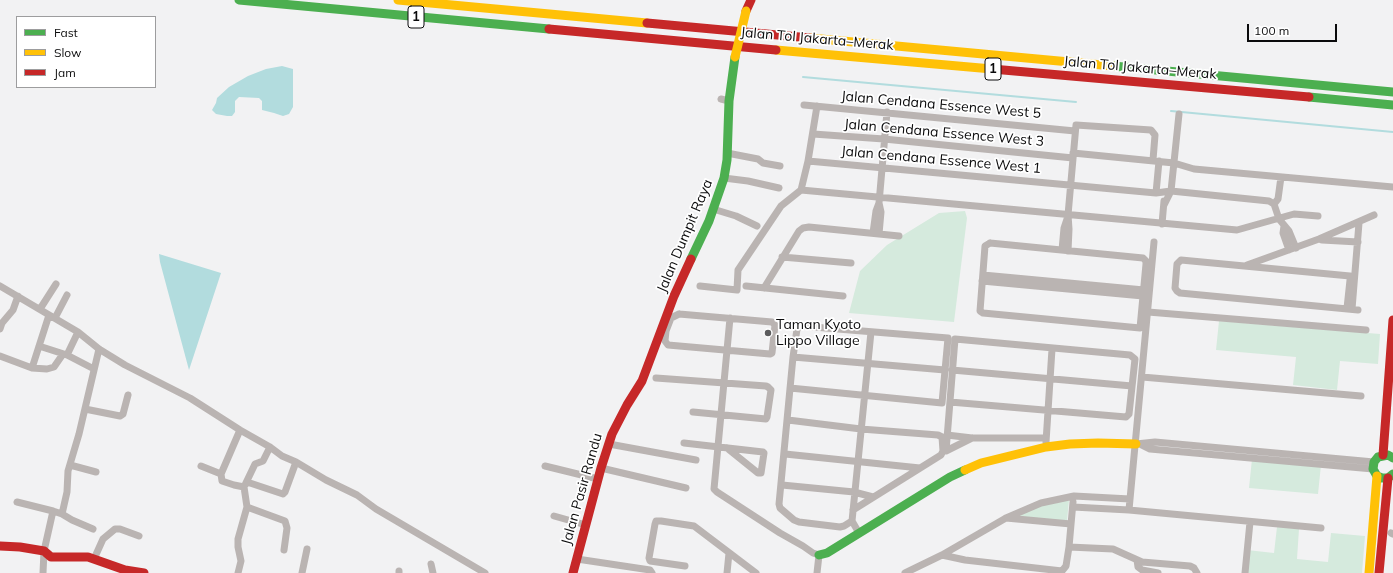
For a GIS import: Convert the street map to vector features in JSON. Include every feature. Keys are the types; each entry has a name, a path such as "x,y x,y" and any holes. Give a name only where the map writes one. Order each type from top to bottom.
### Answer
{"main road":[{"name":"Jalan Tol Jakarta–Merak","path":"239,0 585,33 1393,105"},
{"name":"Jalan Tol Jakarta–Merak","path":"398,0 1393,92"},
{"name":"Jalan Dumpit Raya","path":"621,415 642,380 674,296 713,209 724,178 727,153 725,100 746,11 751,0"},
{"path":"1369,573 1375,469 1378,457 1390,455 1393,320"},
{"name":"Jalan Pasir Randu","path":"573,573 601,468 621,415"},
{"path":"819,555 827,553 950,476 981,463 1046,442 1070,444 1138,444"},
{"path":"1375,469 1382,478 1390,476 1379,573"},
{"path":"0,546 20,547 44,551 51,556 57,557 88,557 128,570 144,573"}],"street":[{"name":"Jalan Cendana Essence West 5","path":"804,105 1075,131"},
{"path":"700,286 737,290 738,270 781,206 801,190 808,161 817,106"},
{"path":"876,234 876,211 879,200 887,112"},
{"path":"1162,224 1164,206 1171,191 1179,114"},
{"path":"1065,250 1069,228 1068,215 1076,125 1151,130 1155,135 1159,193 1164,206"},
{"name":"Jalan Cendana Essence West 3","path":"813,134 1156,161 1174,163 1194,169 1393,187"},
{"path":"727,153 758,159 763,164 780,166"},
{"name":"Jalan Cendana Essence West 1","path":"808,161 1070,186 1159,193 1171,191 1269,201 1274,204"},
{"path":"1281,177 1278,199 1274,204 1279,219 1284,226 1283,233 1292,249"},
{"path":"724,178 748,181 779,188"},
{"path":"801,190 879,200 1237,230 1294,214 1318,216"},
{"path":"713,209 736,216 757,226"},
{"path":"1245,266 1319,239 1359,223 1374,215"},
{"path":"1352,309 1350,276 1359,223"},
{"path":"764,288 782,257 799,231 803,228 899,236"},
{"path":"1319,239 1356,242"},
{"path":"1130,510 1130,499 1138,444 1142,377 1154,242"},
{"path":"1352,309 1356,242"},
{"path":"990,243 1065,250 1143,258 1146,260 1140,328 984,313 980,311 985,246 987,244 990,243"},
{"path":"782,257 851,263"},
{"path":"1350,276 1181,260 1177,264 1175,288 1180,293 1352,309"},
{"path":"982,278 1143,293"},
{"path":"40,308 56,284"},
{"path":"0,286 40,308 52,317 78,332 99,349 125,365 190,398 270,447 282,456 357,495 376,509 485,573"},
{"path":"746,286 844,296"},
{"path":"32,368 39,346 52,317 66,295"},
{"path":"0,330 2,324 13,310 18,296"},
{"path":"1148,312 1366,330"},
{"path":"678,314 774,323 772,351 770,354 726,350 672,346 666,344 664,337 671,318 678,314"},
{"path":"730,318 714,489 813,553 819,555 817,573"},
{"path":"852,521 840,527 794,520 780,508 793,357 796,332 800,327 948,338 950,402 946,452 972,438"},
{"path":"0,356 32,368 47,369 54,367 65,355 78,332"},
{"path":"859,533 852,521 870,332"},
{"path":"790,388 942,403 955,338 1130,355 1135,359 1129,414 1126,417 950,402"},
{"path":"39,346 65,355 94,369"},
{"path":"947,435 972,438 1046,442 1052,348"},
{"path":"62,514 67,492 67,476 79,434 99,349"},
{"path":"793,357 1132,386"},
{"path":"1142,377 1361,396"},
{"path":"656,378 766,386 770,390 766,419 693,412"},
{"path":"85,408 120,416 123,414 128,396"},
{"path":"788,420 861,429 940,435 943,438 942,454 853,510"},
{"path":"240,430 221,474 222,481 234,486 246,484 283,494 296,462"},
{"path":"684,443 763,452 761,473 758,473 727,448"},
{"path":"609,444 696,460"},
{"path":"1138,444 1150,449 1375,469"},
{"path":"238,573 240,561 238,539 247,507 246,484 255,464 263,461 270,447"},
{"path":"785,454 920,468"},
{"path":"70,465 96,472"},
{"path":"201,466 221,474"},
{"path":"545,466 598,479"},
{"path":"601,468 686,488"},
{"path":"782,486 854,492 873,497"},
{"path":"904,573 942,555 1006,518 1041,503 1074,496 1130,499"},
{"path":"942,555 965,560 1062,572 1066,566 1069,547 1074,496"},
{"path":"17,502 62,514 93,529"},
{"path":"247,507 285,522 287,528 284,550"},
{"path":"1073,507 1130,510 1321,528"},
{"path":"43,573 44,551 53,511"},
{"path":"554,516 586,525"},
{"path":"1006,518 1071,524"},
{"path":"685,566 650,561 649,558 654,524 656,521 694,526 756,573"},
{"path":"1245,573 1250,522"},
{"path":"94,559 103,539 115,529 120,528 139,536"},
{"path":"1069,547 1119,550 1137,560 1147,563 1190,566 1194,568 1197,573"},
{"path":"302,573 308,549"},
{"path":"727,573 729,553"},
{"path":"577,559 650,570 652,573"},
{"path":"1137,560 1138,567 1142,570 1158,573"},
{"path":"431,564 433,573"}],"green space":[{"path":"965,211 967,218 954,322 849,313 860,271 887,245 939,213"},
{"path":"1219,321 1380,334 1378,364 1340,361 1337,390 1293,385 1296,357 1216,350"},
{"path":"1252,459 1321,465 1318,494 1249,488"},
{"path":"1069,500 1067,521 1016,516 1047,503"},
{"path":"1277,527 1299,529 1297,559 1328,562 1331,533 1365,536 1362,573 1245,573 1247,550 1274,553"}],"water":[{"path":"282,66 293,69 293,107 289,114 283,116 262,110 262,101 259,98 239,97 235,101 235,112 232,116 216,114 212,110 217,98 229,87 248,76 266,69"},
{"path":"159,254 221,273 189,370 160,262"}],"waterway":[{"path":"803,77 1076,102"},
{"path":"1171,111 1393,132"}],"traffic: fast":[{"path":"239,0 549,29"},
{"path":"691,259 709,221 724,178 727,160 729,101 735,57"},
{"path":"1113,66 1393,92"},
{"path":"1309,97 1393,105"},
{"path":"1393,458 1388,455 1378,457 1374,462 1373,469 1377,476 1382,478 1388,478 1393,474"},
{"path":"819,555 827,553 950,477 965,470"}],"traffic: slow":[{"path":"398,0 647,23"},
{"path":"735,57 746,11"},
{"path":"810,38 1113,66"},
{"path":"776,50 992,69"},
{"path":"965,470 981,463 1046,447 1098,443 1136,444"},
{"path":"1369,573 1377,476"}],"traffic: jam":[{"path":"746,11 751,0"},
{"path":"647,23 810,38"},
{"path":"549,29 776,50"},
{"path":"992,69 1309,97"},
{"path":"573,573 601,468 612,434 627,405 642,381 674,296 691,259"},
{"path":"1383,455 1393,320"},
{"path":"1379,573 1388,478"},
{"path":"0,546 20,547 44,551 51,557 88,557 125,570 144,573"}],"place":[{"name":"Taman Kyoto Lippo Village","path":"768,333"}]}
